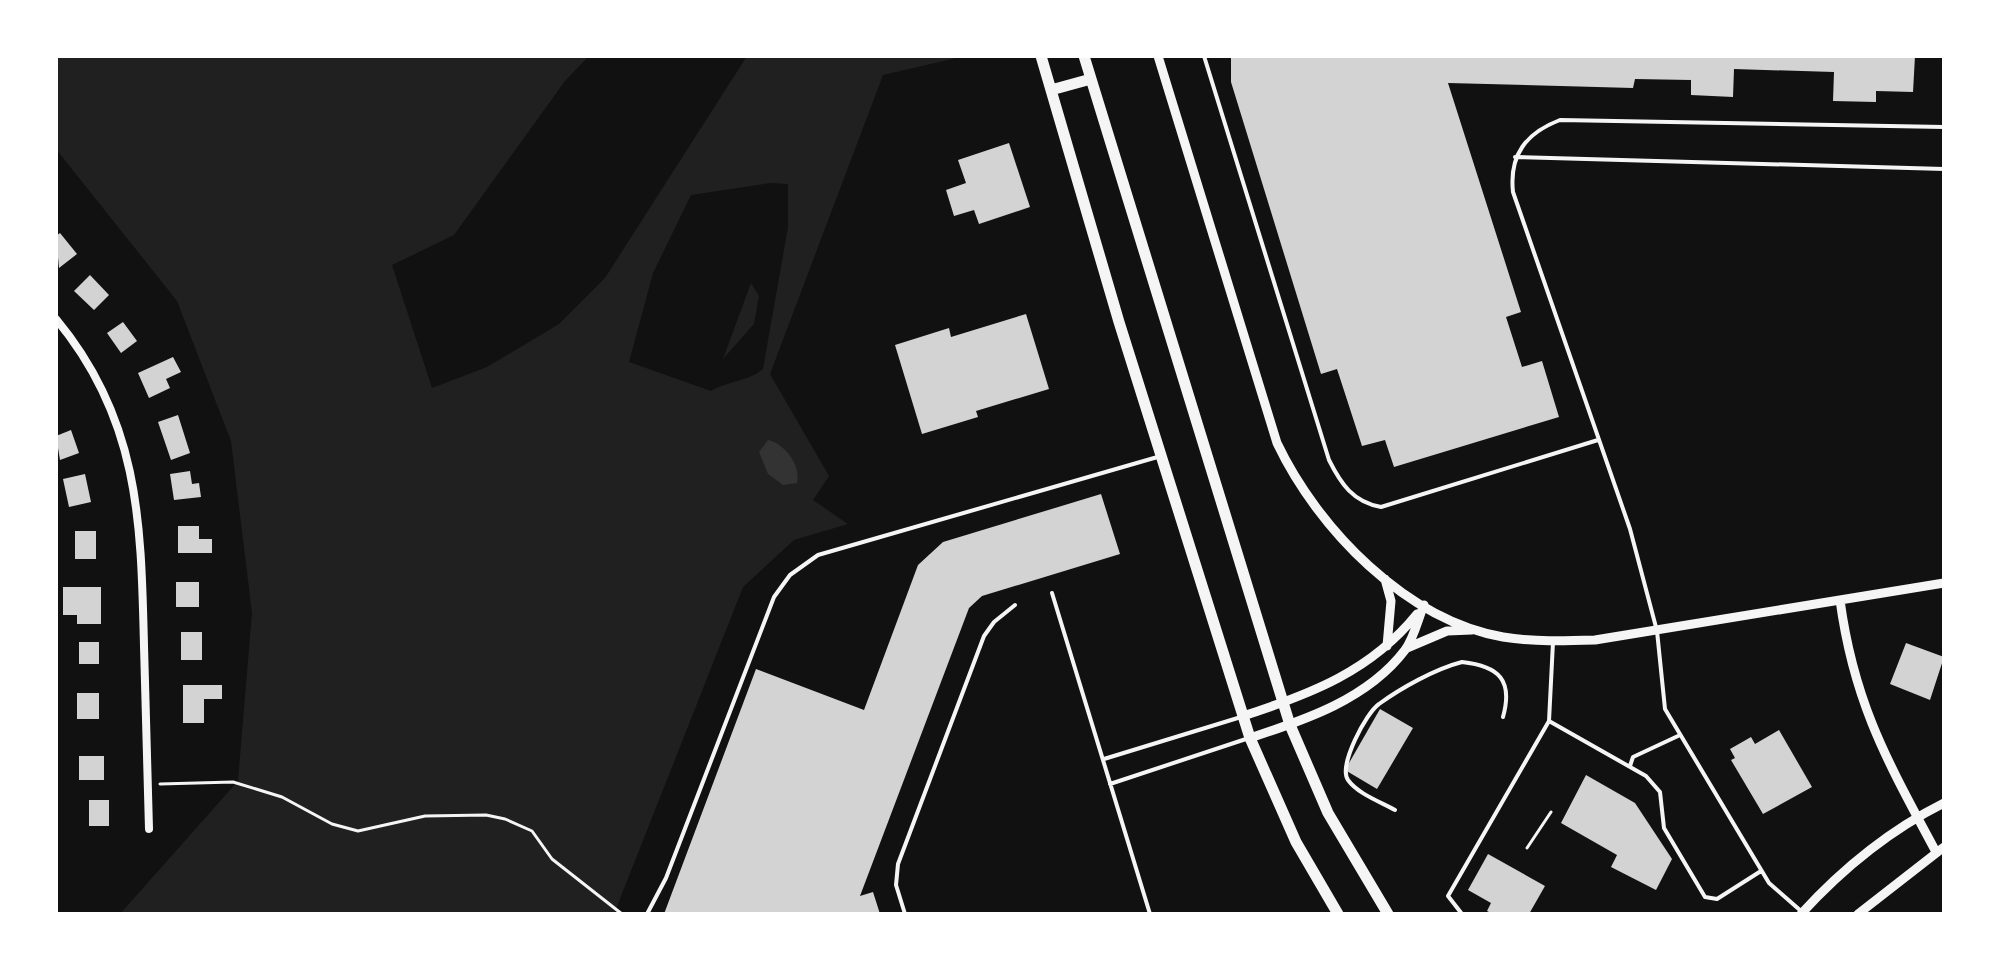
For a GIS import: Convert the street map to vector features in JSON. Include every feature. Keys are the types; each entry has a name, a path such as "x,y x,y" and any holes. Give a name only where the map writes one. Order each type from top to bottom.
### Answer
{"main road":[{"path":"1041,56 1119,322 1164,456 1250,738 1296,842 1338,914"},
{"path":"1084,56 1290,725 1328,813 1388,914"},
{"path":"1051,90 1091,79"}],"street":[{"path":"1158,56 1277,443 1292,473 1326,522 1385,579 1424,605 1482,630 1502,637 1553,642 1595,640 1657,631 1944,583"},
{"path":"56,319 86,363 112,414 130,463 137,498 149,829"},
{"path":"1385,579 1391,601 1387,646"},
{"path":"1840,600 1855,684 1879,746 1917,816 1940,849 1858,914"},
{"path":"1243,716 1339,680 1387,646 1424,605"},
{"path":"1407,648 1424,605"},
{"path":"1250,738 1290,725 1355,693 1407,648 1447,631 1482,630"},
{"path":"1802,913 1863,853 1917,816 1944,803"}],"lane":[{"path":"1204,56 1329,460 1339,480 1356,499 1381,507 1598,440"},
{"path":"1802,913 1769,883 1678,736 1665,709 1657,631 1630,529 1513,192 1511,175 1515,157 1538,130 1560,120 1944,127"},
{"path":"1515,157 1944,169"},
{"path":"647,914 666,878 774,597 797,569 818,555 1164,456"},
{"path":"1944,542 1944,549"},
{"path":"1052,593 1150,914"},
{"path":"905,914 896,885 898,864 984,636 994,622 1015,605"},
{"path":"1462,914 1448,896 1549,721 1553,642"},
{"path":"1395,810 1358,789 1348,780 1344,769 1347,757 1376,706 1462,662 1485,668 1503,679 1509,695 1503,717"},
{"path":"1103,759 1243,716"},
{"path":"1549,721 1646,776 1660,792 1664,828 1705,897 1717,899 1761,871"},
{"path":"1630,766 1633,757 1678,736"},
{"path":"1110,784 1250,738"}],"path":[{"path":"148,784 233,782 282,797 332,824 358,831 439,814 505,819 532,831 552,859 622,914"},
{"path":"1527,848 1551,812"}],"shaded area":[{"path":"56,56 589,56 565,81 454,235 392,265 432,388 487,367 559,324 605,278 747,56 965,56 883,75 770,374 829,476 813,500 848,524 794,540 743,587 614,914 120,914 238,781 252,613 231,441 177,301 56,149","holes":["770,183 788,184 788,227 763,369 711,391 629,362 653,273 691,195"]},
{"path":"751,283 759,296 754,324 723,359"},
{"path":"768,440 790,456 797,469 797,483 783,485 768,474 759,452"}],"building":[{"path":"1231,56 1915,56 1913,92 1876,91 1876,102 1833,101 1834,72 1734,69 1733,97 1691,95 1691,80 1635,79 1633,88 1448,83 1521,312 1506,317 1522,367 1542,361 1559,417 1394,467 1385,440 1362,446 1337,369 1321,374 1231,82"},
{"path":"1009,143 1030,207 979,224 974,210 954,216 946,190 966,183 958,160"},
{"path":"60,233 77,254 59,268 56,236"},
{"path":"90,275 109,295 94,310 74,291"},
{"path":"1026,314 1049,389 976,411 978,417 922,434 895,345 949,328 951,337"},
{"path":"123,322 137,341 121,353 107,333"},
{"path":"173,357 181,372 166,379 170,388 149,398 138,373"},
{"path":"178,415 190,453 171,460 158,422"},
{"path":"71,430 79,453 60,460 56,436"},
{"path":"190,471 192,484 199,483 201,497 174,500 170,474"},
{"path":"85,474 91,502 69,507 63,479"},
{"path":"1101,494 1120,554 982,596 969,608 860,896 873,892 880,914 664,914 756,669 864,710 918,565 943,542"},
{"path":"178,526 199,526 199,539 212,539 212,553 178,553"},
{"path":"75,531 96,531 96,559 75,559"},
{"path":"176,582 199,582 199,607 176,607"},
{"path":"63,587 101,587 101,624 77,624 77,615 63,615"},
{"path":"181,632 202,632 202,660 181,660"},
{"path":"79,642 99,642 99,664 79,664"},
{"path":"1906,643 1944,657 1930,700 1890,684"},
{"path":"183,685 222,685 222,699 204,699 204,723 183,723"},
{"path":"77,693 99,693 99,719 77,719"},
{"path":"1380,709 1413,728 1377,789 1345,770"},
{"path":"1779,730 1812,787 1763,814 1731,760 1735,758 1730,749 1751,737 1755,744"},
{"path":"79,756 104,756 104,780 79,780"},
{"path":"1586,775 1635,803 1672,859 1656,890 1611,867 1617,855 1561,823"},
{"path":"89,800 109,800 109,826 89,826"},
{"path":"1488,854 1545,886 1529,914 1493,914 1487,911 1491,903 1468,890"}]}
